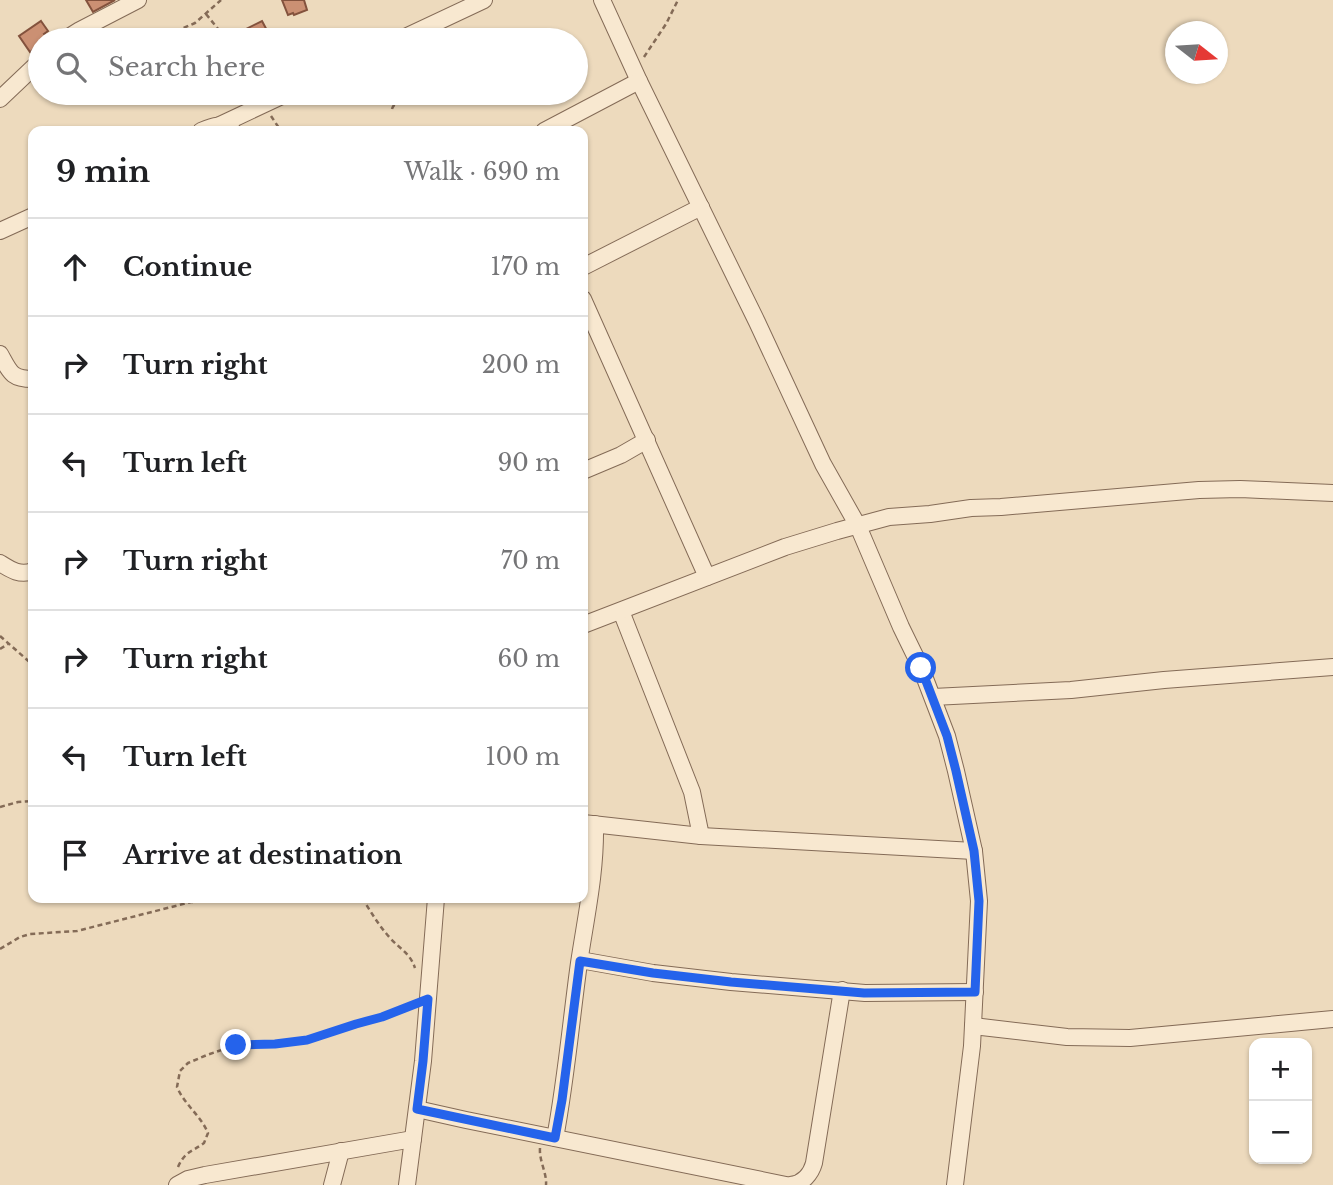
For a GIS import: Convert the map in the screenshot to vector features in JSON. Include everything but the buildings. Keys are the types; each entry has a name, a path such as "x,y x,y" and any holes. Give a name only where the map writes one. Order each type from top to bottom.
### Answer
{"street":[{"path":"84,28 138,0"},
{"path":"419,28 457,5 484,0"},
{"path":"602,0 823,464 858,526 933,697 956,771 974,851 979,901 973,1026 955,1185"},
{"path":"0,99 28,72"},
{"path":"553,126 638,78"},
{"path":"230,126 267,105"},
{"path":"588,264 701,207"},
{"path":"0,231 28,218"},
{"path":"588,310 707,578"},
{"path":"0,354 5,375 28,379"},
{"path":"588,469 647,440"},
{"path":"588,623 785,547 889,517 1199,490 1333,493"},
{"path":"0,564 17,573 28,573"},
{"path":"621,611 692,792 701,836"},
{"path":"933,697 1072,690 1333,667"},
{"path":"548,1137 562,1100 594,872 589,824 701,836 974,851"},
{"path":"407,1185 423,1061 436,903"},
{"path":"580,961 679,976 864,993 975,992"},
{"path":"417,1109 788,1185 797,1184 808,1176 814,1163 842,990"},
{"path":"973,1026 1067,1037 1130,1038 1333,1019"},
{"path":"177,1178 188,1180 413,1139"},
{"path":"332,1185 341,1151"}],"path":[{"path":"186,28 220,0"},
{"path":"638,78 644,58 678,0"},
{"path":"206,14 217,28"},
{"path":"392,109 393,105"},
{"path":"0,636 28,662"},
{"path":"0,649 8,644"},
{"path":"0,807 28,801"},
{"path":"0,949 30,934 77,931 187,903"},
{"path":"365,903 393,942 407,951 416,970"},
{"path":"177,1178 183,1157 204,1143 208,1133 177,1087 180,1071 188,1063 236,1045 307,1040 382,1017 428,999"},
{"path":"546,1185 539,1152 548,1137"}],"route":[{"path":"236,1045 275,1044 324,1036 428,999 417,1109 555,1138 580,961 731,982 864,993 975,992 979,901 974,851 947,736 921,668"}]}
